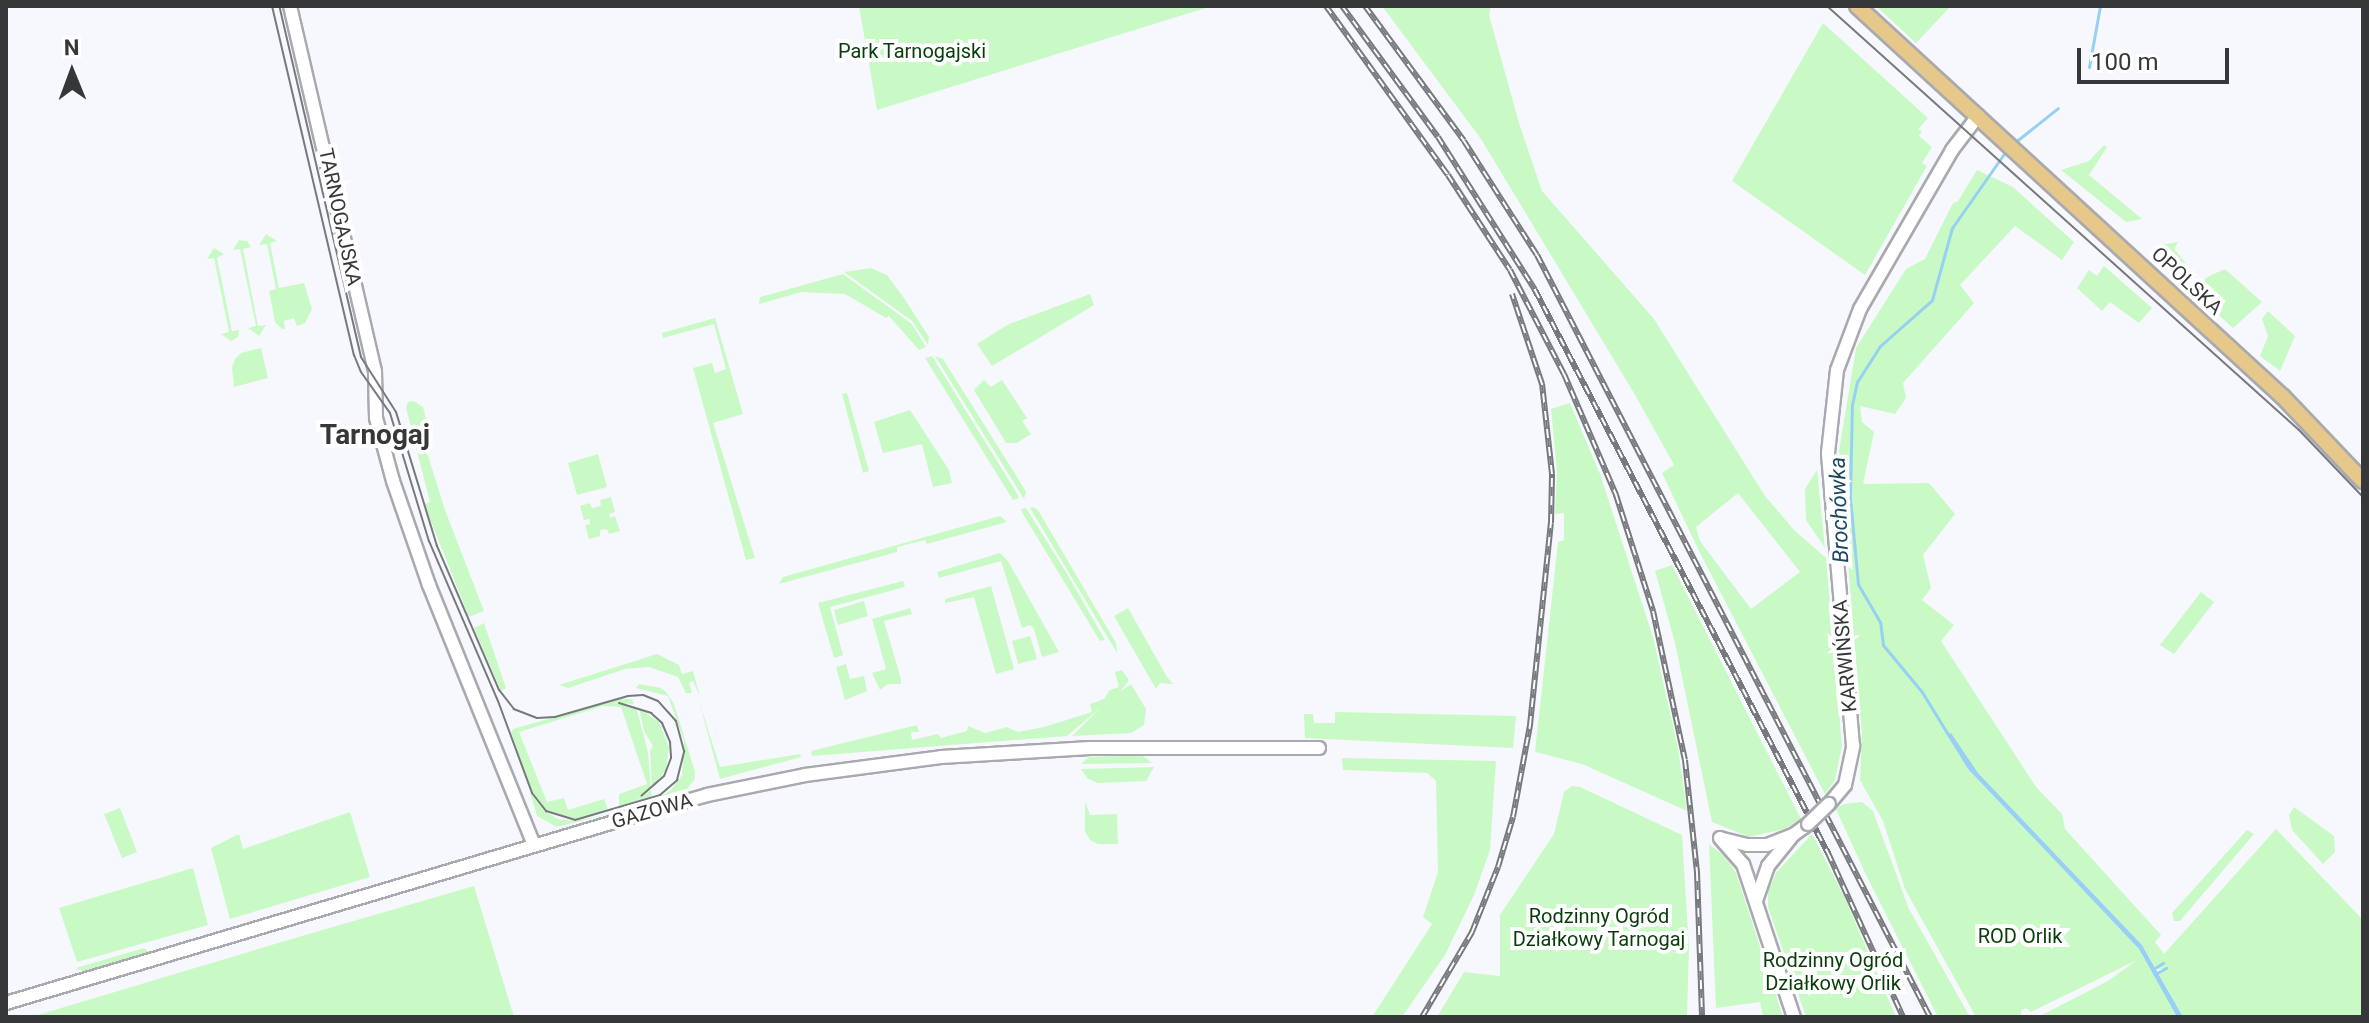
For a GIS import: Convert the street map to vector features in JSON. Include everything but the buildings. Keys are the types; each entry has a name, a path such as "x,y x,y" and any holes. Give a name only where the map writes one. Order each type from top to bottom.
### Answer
{"main road":[{"name":"OPOLSKA","path":"1857,6 2283,397 2363,481"}],"street":[{"name":"TARNOGAJSKA","path":"290,6 375,371 379,429 419,559 534,845"},
{"name":"KARWIŃSKA","path":"1756,903 1741,860 1720,838 1754,846 1793,835 1829,804 1845,785 1853,746 1828,453 1837,370 1860,309 1952,150 1978,116"},
{"name":"GAZOWA","path":"6,1003 707,795 860,766 941,757 1117,747 1319,748"},
{"path":"1793,835 1768,866 1756,903 1794,1017"}],"green space":[{"name":"Park Tarnogajski","path":"859,6 1212,6 877,110"},
{"path":"1382,6 1491,6 1489,15 1519,123 1542,191 1654,319 1765,496 1795,531 1826,558 1842,746 1835,780 1825,794 1662,473 1674,465 1481,139","holes":["1738,493 1800,572 1751,609 1700,541 1696,527"]},
{"path":"1876,6 1951,6 1916,43"},
{"path":"1823,23 1928,118 1918,129 1922,132 1919,136 1932,147 1922,163 1927,166 1865,275 1732,181"},
{"path":"2104,145 2107,147 2089,175 2142,219 2126,222 2061,170 2089,161"},
{"name":"ROD Orlik","path":"1977,170 2013,187 2074,242 2062,260 2015,226 1960,285 1974,303 1903,383 1906,398 1895,414 1860,406 1862,422 1874,432 1863,484 1929,483 1955,514 1923,555 1931,588 1922,600 1954,625 1941,641 2036,787 2062,814 2065,829 2161,935 2155,942 2164,954 2276,829 2363,920 2363,1017 2183,1017 2159,974 2167,969 2156,969 2163,963 2155,967 2142,945 1978,773 1948,736 1968,769 2139,949 2177,1017 2038,1017 2108,981 2137,960 2031,1012 2026,1008 2021,1011 2021,1017 1976,1017 1905,889 1883,821 1860,780 1862,735 1839,451 1856,348 1906,269 1925,259 1953,203 1958,201"},
{"path":"266,234 277,241 270,243 279,288 304,283 312,309 305,323 297,326 294,318 284,321 285,329 282,329 275,322 269,291 276,289 267,244 259,245"},
{"path":"239,240 247,241 251,247 243,249 258,326 266,325 259,336 248,328 256,326 240,249 233,250"},
{"path":"2178,242 2174,249 2192,270 2184,270 2177,276 2150,253 2160,245"},
{"path":"214,248 224,254 217,258 232,331 239,330 238,337 231,341 221,334 229,332 214,258 207,259"},
{"path":"2104,266 2152,308 2139,323 2110,302 2102,311 2077,288 2089,270 2097,276"},
{"path":"871,268 887,275 929,337 928,345 912,321 844,272"},
{"path":"2225,269 2262,302 2233,328 2191,290 2209,276"},
{"path":"843,274 912,324 926,347 919,350 889,316 886,318 845,294 801,292 759,304 760,297"},
{"path":"1090,294 1094,305 992,366 977,344 1009,324"},
{"path":"2268,311 2295,336 2280,371 2260,356 2268,336 2262,319"},
{"path":"715,318 743,414 713,423 755,558 746,560 693,368 712,363 715,373 726,369 714,324 663,338 662,333"},
{"path":"261,348 268,378 234,387 232,367 235,359 241,353"},
{"path":"932,356 1019,498 1013,500 925,358"},
{"path":"935,356 943,359 1022,485 1026,492 1024,499"},
{"path":"984,380 991,387 1002,380 1027,418 1022,421 1031,434 1017,443 1006,443 974,390"},
{"path":"847,393 869,471 863,473 842,394"},
{"path":"414,401 423,407 428,427 420,430 445,510 484,611 469,617 424,504 430,502 406,408 408,402"},
{"path":"1570,403 1600,474 1653,637 1678,748 1687,811 1582,764 1535,752 1558,542 1564,540 1564,513 1555,514 1557,472 1551,409"},
{"path":"910,410 949,470 952,483 933,487 922,444 883,453 874,422"},
{"path":"598,454 607,487 577,495 568,463"},
{"path":"1817,470 1825,548 1806,520 1805,489"},
{"path":"611,497 615,512 609,514 610,518 615,516 620,531 609,534 607,529 600,530 600,536 589,539 585,525 590,524 590,519 584,520 580,506 590,503 592,508 597,507 601,505 600,500"},
{"path":"1026,508 1105,640 1100,641 1023,514 1021,509"},
{"path":"1030,508 1038,510 1116,643 1117,653"},
{"path":"1000,516 1007,522 927,544 925,540 897,547 897,552 779,584 783,577"},
{"path":"1000,553 1008,561 1059,652 1042,657 1034,629 1030,625 1022,628 1001,561 939,578 937,572"},
{"path":"1672,565 1801,819 1784,829 1749,837 1712,822 1675,643 1655,571"},
{"path":"903,581 905,587 830,607 843,655 834,658 818,603"},
{"path":"991,586 1014,669 996,674 974,597 945,603 945,599"},
{"path":"2201,592 2214,602 2174,654 2160,645"},
{"path":"864,601 868,616 838,625 834,610"},
{"path":"910,608 912,614 884,621 901,684 888,684 880,690 872,673 886,669 872,619"},
{"path":"1128,608 1173,684 1160,683 1156,689 1114,616"},
{"path":"484,623 506,688 501,691 474,628"},
{"path":"1030,636 1037,659 1018,664 1012,641"},
{"path":"657,654 679,665 682,674 693,671 700,697 693,681 689,682 692,693 686,693 678,677 649,667 625,669 568,688 559,685"},
{"path":"846,664 850,679 864,676 867,691 845,700 836,667"},
{"path":"1122,670 1129,680 1121,691 1131,684 1146,709 1144,725 1131,733 1072,736 1100,708 1067,736 812,756 811,751 917,725 919,732 911,732 912,740 938,734 941,738 967,731 968,726 985,733 1007,727 1018,732 1044,727 1092,712 1090,704 1104,699 1110,690 1119,687 1115,672"},
{"path":"639,684 661,688 666,692 674,704 695,772 695,779 687,789 655,800 671,790 682,775 684,741 668,696 636,688"},
{"path":"619,699 632,699 634,704 615,703 636,707 648,752 651,788 634,802 619,807 619,794 647,784 621,707 603,706 519,732 547,802 564,798 568,810 604,799 608,810 576,819 547,811 532,792 511,733 513,729"},
{"path":"699,701 720,767 800,754 801,757 720,779"},
{"path":"639,708 659,722 669,747 666,770 652,787 650,751 653,746 644,731"},
{"path":"1335,712 1516,716 1513,748 1305,738 1304,714 1313,714 1314,723 1335,723"},
{"path":"1142,755 1152,763 1081,764 1089,757"},
{"path":"1342,758 1496,761 1490,850 1474,895 1445,955 1402,1017 1372,1017 1432,924 1423,917 1438,872 1436,781 1427,773 1343,770"},
{"path":"1154,767 1146,781 1098,783 1088,779 1081,769"},
{"name":"Rodzinny Ogród Działkowy Tarnogaj","path":"1572,786 1682,835 1689,948 1687,1017 1437,1017 1464,972 1500,976 1500,915 1554,834 1564,792"},
{"path":"651,790 652,796 634,802"},
{"path":"530,792 544,811 558,819 575,821 609,814 557,827 537,816"},
{"path":"1085,801 1090,815 1117,814 1118,844 1098,844 1090,840 1085,831"},
{"path":"1862,802 1873,811 1909,909 1970,1017 1938,1017 1866,875 1836,809 1844,804"},
{"path":"2294,807 2334,836 2335,852 2323,864 2292,830 2289,815"},
{"path":"120,808 137,852 122,858 104,814"},
{"path":"350,812 370,877 230,919 211,848 239,834 243,849"},
{"path":"2247,830 2254,834 2180,921 2174,921 2172,913"},
{"name":"Rodzinny Ogród Działkowy Orlik","path":"1812,834 1844,896 1896,1017 1806,1017 1768,907 1768,892 1776,873"},
{"path":"1709,844 1725,857 1736,873 1783,1017 1763,1017 1760,1002 1716,1008"},
{"path":"193,868 208,925 77,962 59,908"},
{"path":"474,886 514,1017 31,1017 295,938"},
{"path":"144,948 152,954 86,973 76,968"}],"water":[{"path":"1951,733 1978,773 2142,945 2183,1017 2177,1017 2139,949 1968,769 1947,735"}],"waterway":[{"name":"Brochówka","path":"2089,67 2100,6"},
{"name":"Brochówka","path":"2014,143 2058,108"},
{"name":"Brochówka","path":"1949,736 1922,692 1883,645 1880,622 1858,584 1850,497 1852,405 1857,382 1880,346 1932,300 1952,228 2006,151"},
{"path":"2153,969 2163,963"},
{"path":"2155,974 2166,968"}],"tram line":[{"path":"272,6 354,355 361,372 390,413 429,541 498,701 532,793 546,811 575,820 660,795 677,780 684,751 676,721 658,701 643,695 628,696 555,717 537,718 514,709 499,690 437,546 396,412 361,357 279,6"},
{"path":"1827,6 2299,430 2363,497"},
{"path":"619,703 651,713 662,723 670,742 671,758 664,776 641,796"}],"railway":[{"path":"1326,6 1448,175 1510,270 1564,374 1616,495 1653,611 1685,760 1697,872 1702,1017"},
{"path":"1342,6 1438,137 1535,290 1828,853 1903,1017"},
{"path":"1365,6 1464,141 1537,255 1930,1017"},
{"path":"1422,1017 1472,932 1498,867 1513,817 1530,725 1551,523 1552,474 1542,384 1512,294"}],"district":[{"name":"Tarnogaj","path":"375,435"}]}
